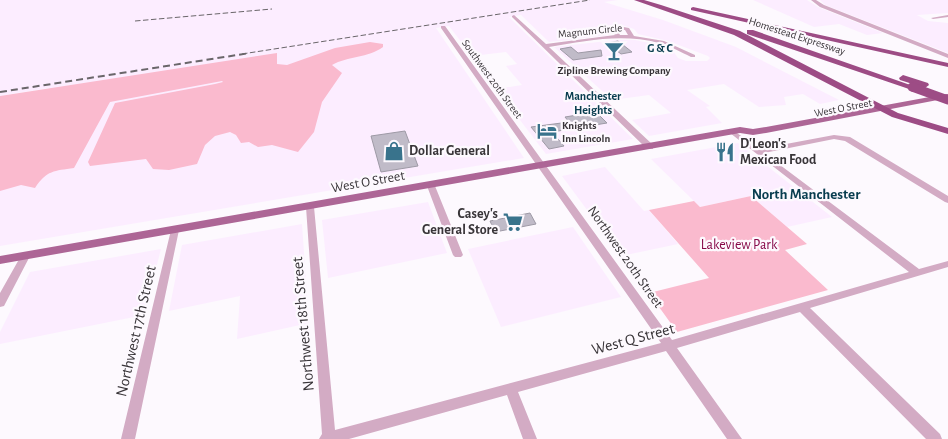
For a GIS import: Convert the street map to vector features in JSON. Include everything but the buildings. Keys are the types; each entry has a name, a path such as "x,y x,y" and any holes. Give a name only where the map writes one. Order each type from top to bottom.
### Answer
{"highway":[{"name":"Homestead Expressway","path":"640,1 668,4 784,37 948,94"},
{"name":"Homestead Expressway","path":"653,2 762,36 912,87 948,94"},
{"path":"653,2 749,39 903,118 948,130"},
{"path":"668,4 948,65"}],"main road":[{"name":"West O Street","path":"736,131 744,126 872,103 948,94"},
{"name":"West O Street","path":"0,260 431,186 736,131 753,132 948,94"}],"street":[{"path":"813,0 822,6 948,56"},
{"path":"514,16 650,147"},
{"path":"933,18 948,16"},
{"name":"Southwest 20th Street","path":"443,27 543,166"},
{"path":"618,36 614,30 620,27 627,29 632,37"},
{"name":"Magnum Circle","path":"544,46 618,36 660,41 693,56"},
{"path":"736,131 758,152 917,273"},
{"path":"758,152 842,138 856,143 948,200"},
{"name":"Northwest 20th Street","path":"543,166 735,439"},
{"path":"431,186 458,255"},
{"name":"Northwest 18th Street","path":"310,207 328,439"},
{"name":"Northwest 17th Street","path":"128,439 175,230"},
{"path":"0,303 25,256"},
{"name":"West Q Street","path":"328,439 669,346 948,264"},
{"path":"801,306 935,439"},
{"path":"511,389 530,439"}],"shaded area":[{"path":"0,0 618,0 604,2 663,20 736,47 839,100 820,104 803,94 784,97 786,105 759,107 724,84 687,90 710,106 706,107 722,123 649,136 632,120 671,113 649,95 612,100 554,47 616,40 635,40 664,46 673,51 678,58 686,61 707,61 710,58 708,56 668,41 638,34 634,29 622,25 609,27 607,31 610,35 549,42 521,15 509,17 633,139 546,154 496,89 522,85 506,66 517,64 506,52 472,56 449,26 436,28 524,158 0,246 0,155 49,88 0,96"},
{"path":"753,0 807,0 818,7 883,33 867,35 839,24 814,27"},
{"path":"820,0 948,0 948,13 917,15 928,21 948,23 948,53 825,5"},
{"name":"North Manchester","path":"738,143 832,217 787,227 751,196 700,207 651,159"},
{"path":"605,167 644,211 649,210 678,244 621,256 562,176"},
{"path":"428,202 447,253 328,278 322,220"},
{"path":"302,224 309,323 237,339 240,296 169,311 182,245"},
{"path":"573,227 621,297 501,327 468,249"},
{"path":"161,249 144,315 0,344 0,332 30,272"}],"green space":[{"path":"370,42 383,44 383,47 377,51 332,65 342,73 322,102 314,132 298,152 272,145 258,147 249,142 241,143 236,135 230,132 215,136 205,145 197,164 169,170 153,169 146,159 90,166 88,162 115,103 215,84 222,81 110,102 74,168 52,172 43,178 35,188 21,185 0,191 0,96 277,53 277,64 287,65 335,48"},
{"name":"Lakeview Park","path":"751,196 807,244 785,250 828,290 677,332 649,293 709,278 649,210 694,201 700,207"}],"railway":[{"path":"242,54 590,0"},
{"path":"135,21 272,9"},
{"path":"0,92 250,53"}],"place":[{"name":"Zipline Brewing Company","path":"614,51"},
{"name":"Knights Inn Lincoln","path":"547,131"},
{"name":"Dollar General","path":"394,151"},
{"name":"D'Leon's Mexican Food","path":"725,152"},
{"name":"Casey's General Store","path":"513,222"}],"district":[{"name":"G & C","path":"660,48"},
{"name":"Manchester Heights","path":"593,103"},
{"name":"North Manchester","path":"806,194"}]}
